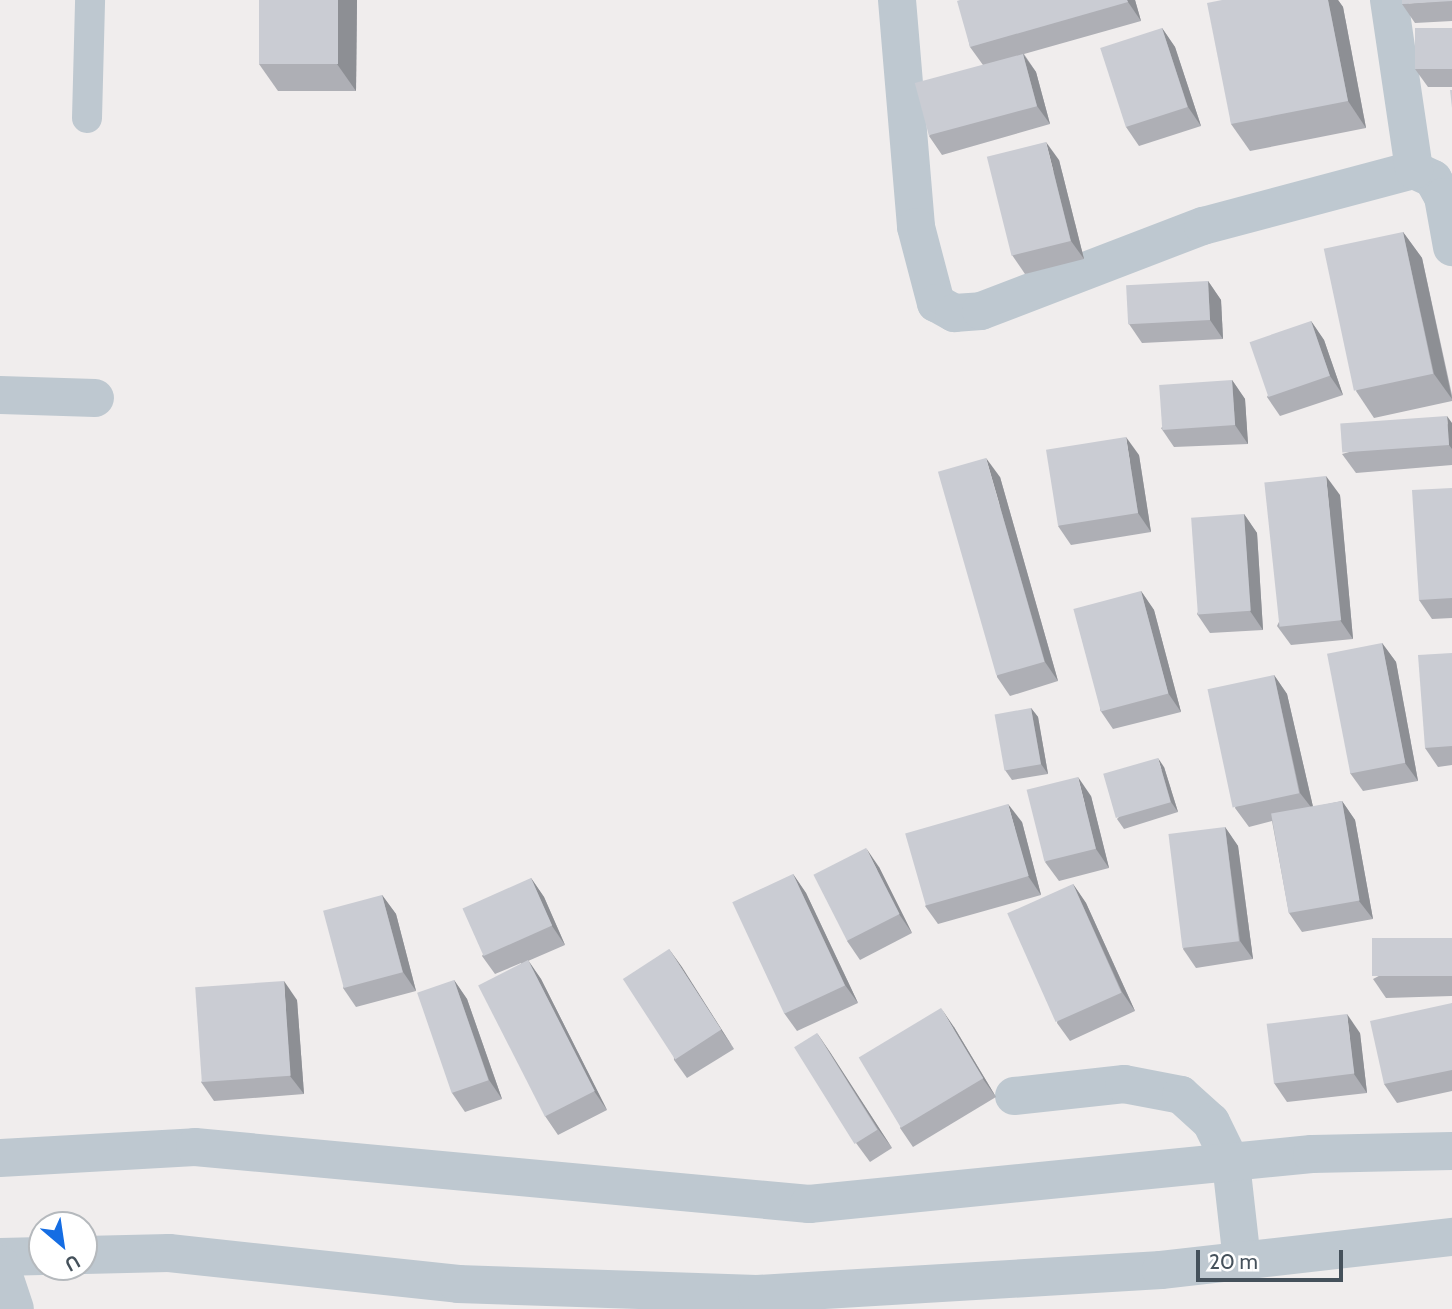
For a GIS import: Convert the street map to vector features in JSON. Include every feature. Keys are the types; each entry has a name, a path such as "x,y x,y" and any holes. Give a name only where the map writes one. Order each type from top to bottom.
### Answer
{"street":[{"path":"897,0 916,228 936,303 954,313 981,311 1203,226 1414,170 1433,179 1443,197 1452,247"},
{"path":"1390,0 1414,170"},
{"path":"0,395 95,397"},
{"path":"1014,1096 1124,1084 1181,1095 1211,1122 1231,1163 1241,1261"},
{"path":"0,1158 195,1147 809,1204 1312,1154 1452,1151"},
{"path":"98,1255 169,1253 463,1297 757,1294 1241,1261 1452,1237"},
{"path":"0,1257 28,1256"},
{"path":"0,1264 15,1309"}],"lane":[{"path":"87,118 90,0"}],"building":[{"path":"259,0 338,0 338,64 259,64"},
{"path":"1222,0 1328,0 1348,101 1231,124 1207,3"},
{"path":"1402,0 1452,0 1452,1 1402,4"},
{"path":"957,1 1128,2 970,47"},
{"path":"1162,28 1188,107 1126,127 1100,48"},
{"path":"1415,28 1452,28 1452,69 1415,69"},
{"path":"1023,54 1037,106 929,135 915,83"},
{"path":"1046,142 1071,241 1011,256 987,157"},
{"path":"1403,232 1433,374 1354,391 1324,249"},
{"path":"1208,281 1210,320 1128,324 1126,285"},
{"path":"1311,321 1330,376 1268,397 1250,342"},
{"path":"1232,380 1235,425 1162,430 1159,385"},
{"path":"1447,416 1449,445 1342,452 1340,423"},
{"path":"1126,437 1138,513 1058,526 1046,450"},
{"path":"986,458 1044,662 996,676 938,472"},
{"path":"1326,476 1341,620 1279,627 1264,482"},
{"path":"1452,488 1452,598 1419,600 1412,490"},
{"path":"1244,514 1251,611 1198,614 1191,518"},
{"path":"1141,591 1168,693 1101,712 1073,609"},
{"path":"1382,643 1405,763 1350,773 1327,654"},
{"path":"1452,653 1452,746 1425,748 1418,655"},
{"path":"1274,675 1299,793 1233,807 1207,689"},
{"path":"1031,708 1041,764 1004,771 995,714"},
{"path":"1158,758 1171,802 1116,818 1103,774"},
{"path":"1078,777 1096,849 1044,862 1027,790"},
{"path":"1342,801 1360,900 1289,913 1271,814"},
{"path":"1008,804 1029,876 926,906 905,833"},
{"path":"1225,827 1239,941 1182,948 1168,834"},
{"path":"866,848 900,914 847,941 813,875"},
{"path":"793,874 845,985 784,1014 732,902"},
{"path":"531,878 552,926 484,956 462,909"},
{"path":"1073,884 1121,993 1056,1022 1007,913"},
{"path":"382,895 403,972 344,988 323,911"},
{"path":"1372,938 1452,938 1452,976 1372,976"},
{"path":"669,949 721,1030 675,1059 623,979"},
{"path":"528,960 595,1091 545,1116 478,985"},
{"path":"454,980 489,1080 452,1093 417,993"},
{"path":"284,981 291,1076 202,1082 195,987"},
{"path":"1452,1003 1452,1070 1384,1084 1370,1021"},
{"path":"941,1008 983,1078 901,1128 859,1057"},
{"path":"1347,1014 1354,1074 1274,1083 1267,1024"},
{"path":"817,1033 877,1130 855,1144 794,1047"}]}
